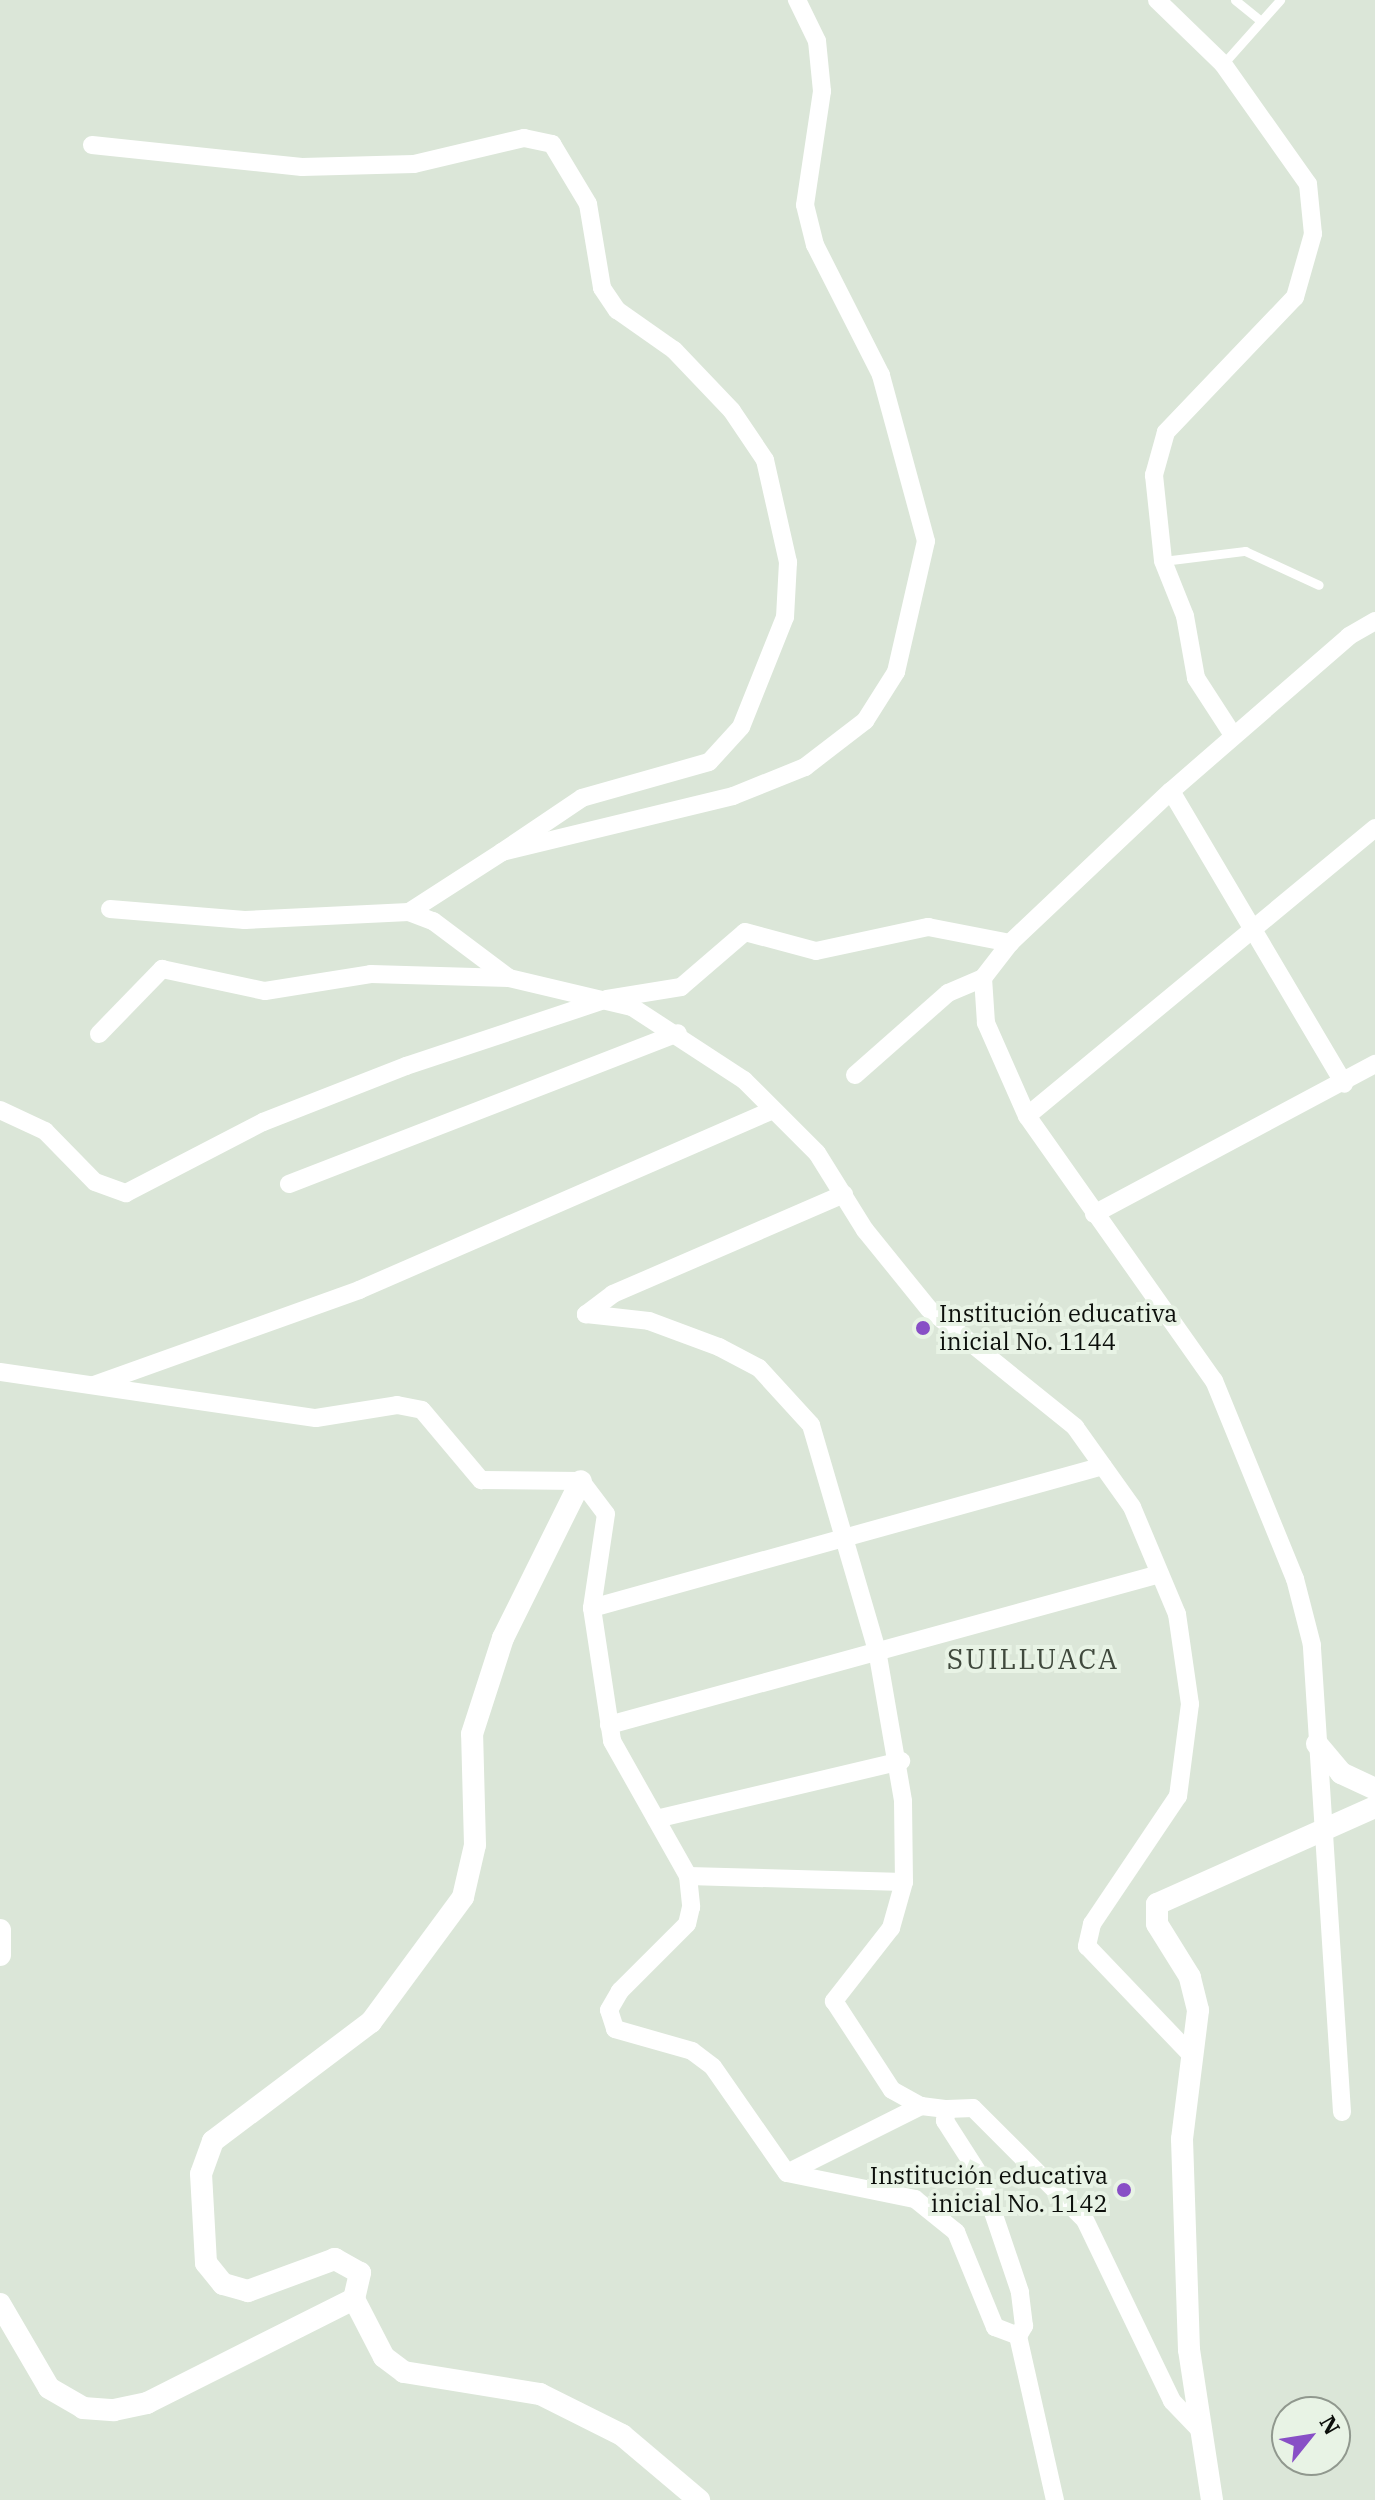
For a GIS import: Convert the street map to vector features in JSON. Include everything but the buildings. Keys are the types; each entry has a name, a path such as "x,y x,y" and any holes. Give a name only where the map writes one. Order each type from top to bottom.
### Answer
{"street":[{"path":"502,852 733,796 805,767 865,721 896,672 926,541 881,375 815,245 805,205 822,91 817,41 797,0"},
{"path":"1157,0 1223,64 1308,184 1313,234 1295,297 1166,432 1154,475 1163,561 1185,616 1196,678 1233,735"},
{"path":"92,145 317,167 414,164 524,138 552,144 588,204 602,288 617,310 674,350 732,411 765,460 788,562 785,617 734,737 687,772 582,798 409,912"},
{"path":"855,1075 948,993 983,978 1010,943 1171,791 1233,735 1375,621"},
{"path":"1171,791 1344,1084"},
{"path":"1027,1116 1254,932 1375,828"},
{"path":"110,909 245,920 409,912 433,921 509,978"},
{"path":"0,1110 45,1131 95,1182 126,1193 263,1122 607,999 681,987 754,931 816,951 928,927 1010,943"},
{"path":"99,1034 162,969 265,991 371,974 509,978 607,999 678,1033 773,1110 844,1194 929,1309 1075,1427 1132,1507 1177,1614 1190,1704 1178,1796 1092,1924 1087,1946 1192,2056"},
{"path":"983,978 986,1023 1027,1116 1214,1381 1247,1447 1312,1645 1320,1826 1342,2112"},
{"path":"289,1184 678,1033"},
{"path":"1094,1214 1344,1084 1375,1064"},
{"path":"93,1385 359,1290 773,1110"},
{"path":"844,1194 613,1294 586,1314 677,1329 759,1368 811,1425 849,1541 901,1761 904,1882 891,1928 834,2001 892,2090 921,2106 973,2108 1085,2220 1172,2401 1197,2427"},
{"path":"0,1372 316,1418 397,1405 422,1410 481,1480 581,1481 597,1496 608,1536 592,1608 609,1725 688,1876 687,1924 620,1991 612,2020 632,2039 692,2051 713,2067 787,2173 915,2199 956,2232 995,2327 1018,2336"},
{"path":"592,1608 849,1541 1103,1466"},
{"path":"581,1481 503,1638 472,1734 475,1845 463,1897 371,2022 213,2141 201,2174 206,2263 223,2284 248,2291 335,2259 360,2273 354,2299 384,2357 404,2372 540,2394 622,2435 699,2500"},
{"path":"609,1725 1160,1574"},
{"path":"1317,1744 1341,1773 1375,1789"},
{"path":"656,1819 901,1761"},
{"path":"1212,2500 1197,2427 1182,2139 1198,2010 1190,1977 1157,1924 1157,1904 1320,1826 1375,1807"},
{"path":"688,1876 904,1882"},
{"path":"0,1930 0,1955"},
{"path":"787,2173 921,2106"},
{"path":"947,2109 949,2136 981,2177 1020,2292 1018,2336 1055,2500"},
{"path":"0,2304 49,2388 83,2408 114,2410 147,2403 354,2299"}],"lane":[{"path":"1235,0 1261,21"},
{"path":"1223,64 1280,0"},
{"path":"1163,561 1245,551 1319,585"}],"place":[{"name":"Institución educativa inicial No. 1144","path":"923,1328"},
{"name":"Institución educativa inicial No. 1142","path":"1124,2190"}],"district":[{"name":"SUILLUACA","path":"1033,1659"}]}
